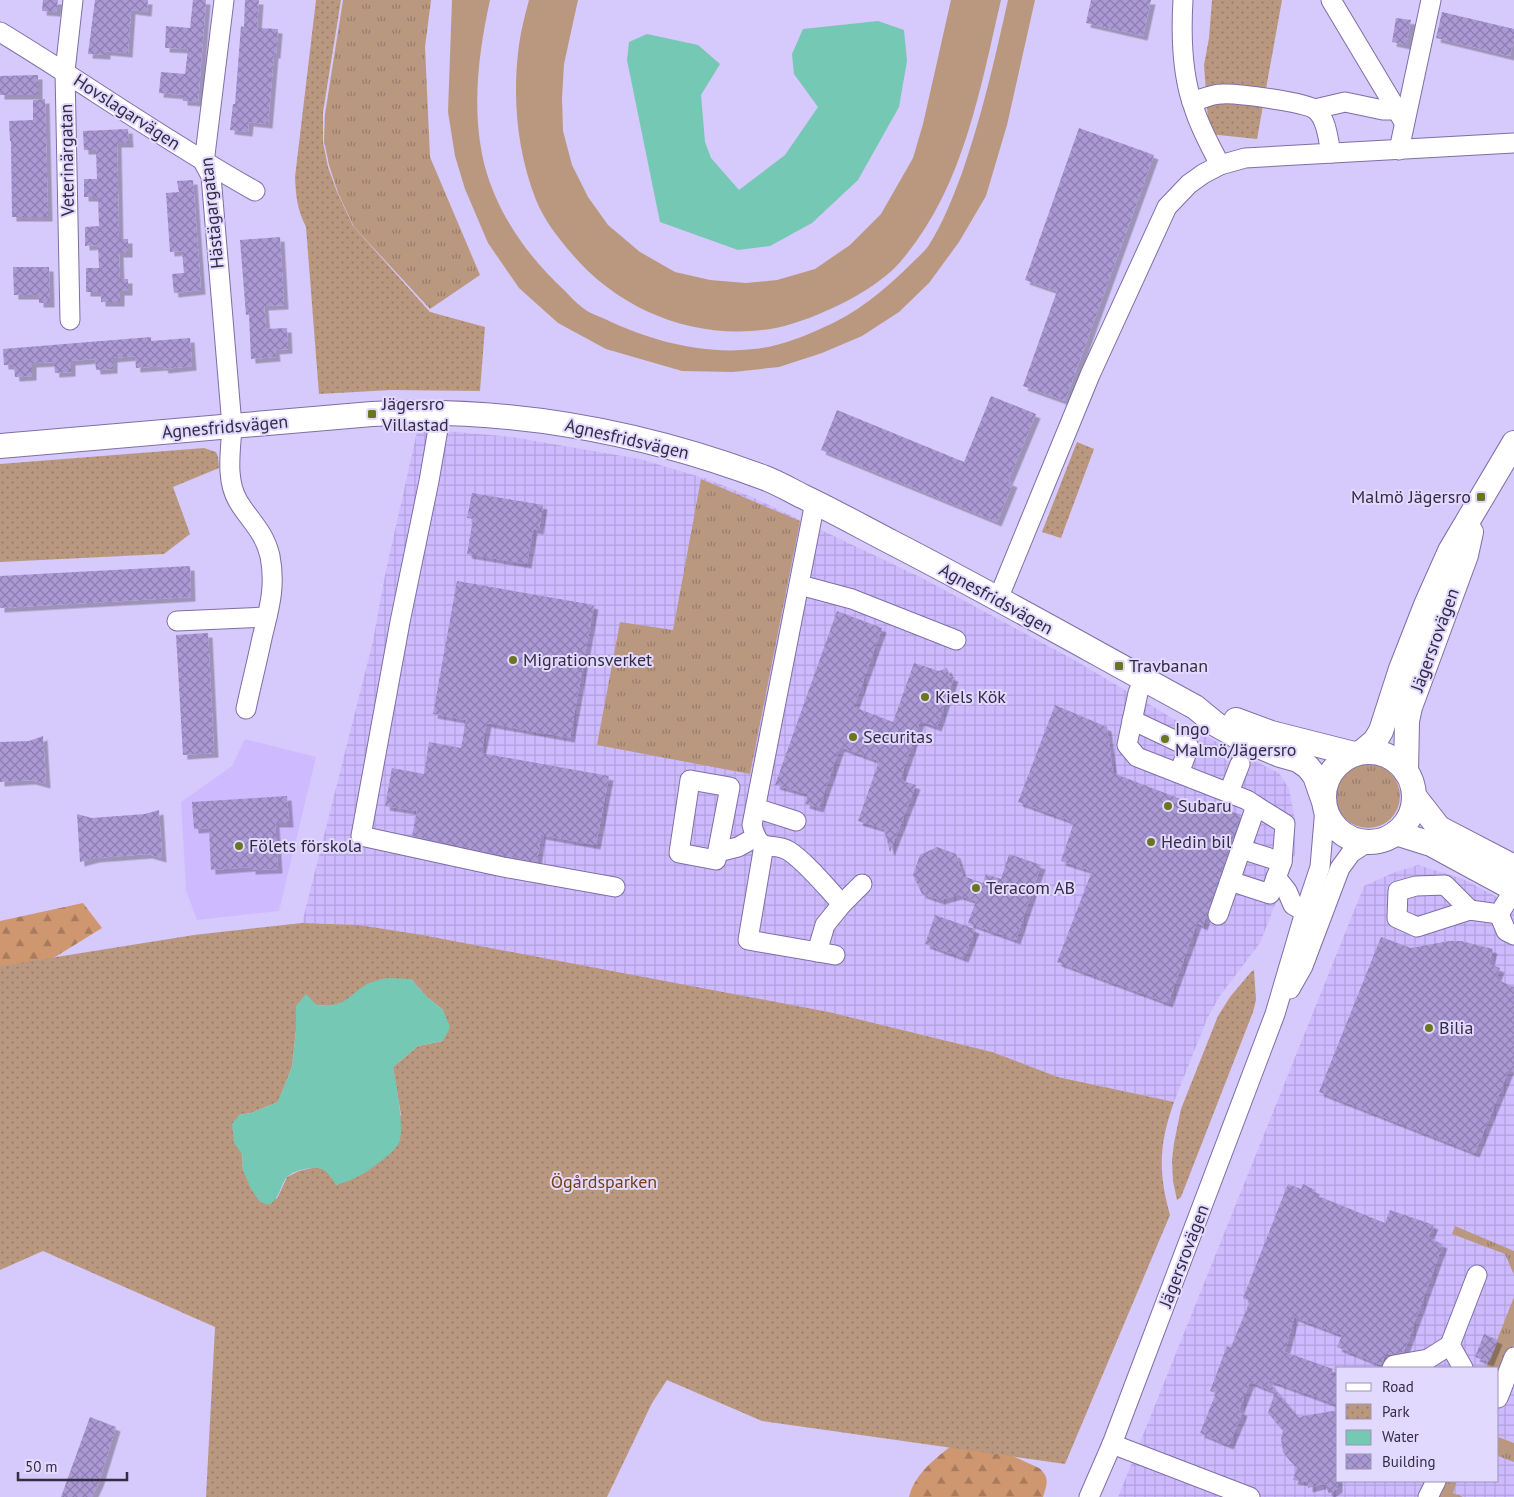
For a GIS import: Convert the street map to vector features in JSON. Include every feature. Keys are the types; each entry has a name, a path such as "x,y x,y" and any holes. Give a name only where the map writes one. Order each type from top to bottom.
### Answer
{"main road":[{"name":"Agnesfridsvägen","path":"0,446 372,414 438,413 522,418 599,429 639,438 712,459 768,479 816,502 998,598 1195,706 1219,712 1271,733 1314,746 1358,753"},
{"name":"Jägersrovägen","path":"1406,772 1407,721 1410,708 1466,555 1476,510 1481,497 1514,442"},
{"name":"Jägersrovägen","path":"1358,753 1376,741 1381,731 1401,668 1426,605 1450,551 1476,510"},
{"name":"Agnesfridsvägen","path":"1195,706 1217,726 1280,756 1298,760 1308,767 1315,776 1324,804"},
{"path":"1414,796 1411,813 1402,828 1387,839 1366,842 1357,841 1340,832 1328,818 1324,804 1324,787 1328,776 1344,759 1358,753 1375,752 1387,756 1398,763 1406,772 1414,796 1439,828 1514,867"},
{"path":"1396,833 1431,844 1514,890"}],"street":[{"name":"Veterinärgatan","path":"70,320 65,72 73,0"},
{"name":"Hästägargatan","path":"224,0 204,162 211,176 232,426 231,481 237,500 261,531 269,554 273,577 272,602 246,709"},
{"path":"1183,0 1184,55 1192,102 1205,135 1220,165"},
{"path":"1331,0 1401,116"},
{"path":"1399,150 1401,116 1431,0"},
{"name":"Hovslagarvägen","path":"0,32 204,162 255,191"},
{"path":"1192,102 1215,94 1232,94 1275,99 1315,109 1345,102 1401,116"},
{"path":"1315,109 1322,118 1327,131 1331,153"},
{"path":"998,598 1090,375 1167,207 1189,184 1220,165 1246,158 1514,143"},
{"path":"438,413 438,429 430,480 400,622 361,836 503,867 615,887"},
{"path":"816,502 752,825 760,841 748,940 835,955"},
{"path":"800,585 852,599 956,640"},
{"path":"177,621 267,617"},
{"path":"1144,679 1138,692 1127,745 1137,757 1247,800 1285,824 1279,870 1270,894 1230,881"},
{"path":"1132,720 1189,747 1179,773"},
{"path":"1229,792 1240,764"},
{"name":"Jägersrovägen","path":"1089,1497 1112,1444 1275,1014 1320,867 1324,804"},
{"path":"1218,915 1256,806"},
{"path":"756,808 796,820"},
{"path":"718,852 760,841 787,850 796,856 842,904"},
{"name":"Jägersrovägen","path":"1275,1014 1303,966 1340,868 1351,853 1366,842"},
{"path":"1241,849 1279,870 1293,905 1305,912"},
{"path":"817,952 825,925 862,884"},
{"path":"1499,914 1514,890"},
{"path":"1470,910 1499,914"},
{"path":"1499,914 1506,931 1514,935"},
{"path":"1393,1367 1394,1365 1428,1359 1450,1345 1477,1275"},
{"path":"1450,1345 1463,1367"},
{"path":"1499,1396 1514,1358"},
{"path":"1112,1444 1250,1497"},
{"path":"1428,1497 1436,1482"}],"shaded area":[{"path":"446,431 512,437 640,459 707,479 754,498 922,578 1076,661 1189,728 1279,773 1289,789 1295,820 1295,854 1260,943 1219,997 1207,1019 1174,1102 1058,1077 992,1052 829,1012 359,925 302,923 373,641 385,575 417,432"},
{"name":"Fölets förskola","path":"245,739 316,757 279,911 197,920 186,890 181,802 232,766"},
{"path":"1418,865 1463,879 1514,906 1514,1497 1118,1497 1364,886 1393,873"}],"green space":[{"path":"316,0 341,0 323,112 323,142 328,167 337,192 353,226 430,312 485,327 480,391 391,390 319,394 306,227 298,203 295,177"},
{"path":"343,0 431,0 425,47 430,157 480,275 430,309 354,227 338,193 329,165 324,141 325,114"},
{"path":"452,0 490,0 479,63 477,104 481,146 485,167 498,202 516,235 527,250 580,306 591,313 659,340 697,348 735,350 763,348 780,344 833,323 858,309 881,292 926,250 947,210 969,152 988,87 1008,0 1035,0 1007,125 986,196 959,242 929,283 899,312 862,336 822,353 779,367 733,372 682,371 606,349 558,323 519,288 488,243 465,189 455,156 448,112"},
{"path":"529,0 578,0 564,64 563,131 572,165 588,197 608,225 640,252 675,272 710,280 746,283 777,280 815,269 850,245 881,214 913,158 923,124 951,0 1001,0 976,103 954,171 940,202 922,233 901,261 889,273 857,296 809,318 776,328 719,331 691,326 664,318 638,307 614,292 592,275 572,254 547,222 536,200 524,163 516,104 519,45"},
{"path":"1212,0 1282,0 1257,139 1209,134 1204,65 1209,38"},
{"path":"1077,442 1094,449 1061,538 1042,532"},
{"path":"204,448 216,452 219,468 173,487 190,534 164,554 0,562 0,464"},
{"path":"701,479 800,521 750,774 597,745 620,622 673,630"},
{"path":"1362,764 1374,764 1391,773 1398,784 1400,796 1398,808 1391,819 1374,828 1362,828 1350,823 1341,814 1336,802 1336,790 1341,778 1350,769"},
{"path":"83,903 102,928 0,991 0,921"},
{"name":"Ögårdsparken","path":"302,923 359,925 422,935 829,1012 992,1052 1058,1077 1174,1102 1165,1131 1162,1158 1163,1185 1170,1215 1065,1464 762,1421 667,1380 652,1403 607,1497 206,1497 215,1327 43,1251 0,1270 0,966 194,935","holes":["411,979 427,997 443,1010 443,1041 418,1046 393,1067 401,1115 337,1185 326,1170 316,1167 299,1171 287,1177 277,1199 243,1170 239,1115 251,1113 278,1102 292,1067 296,1030 306,995 316,1005 332,1006 347,1001 368,984"]},
{"path":"1254,970 1256,1000 1253,1012 1181,1197 1177,1200 1173,1181 1172,1160 1181,1109 1218,1016 1230,997"},
{"path":"1455,1226 1514,1251 1514,1275 1505,1254 1452,1234"},
{"path":"1514,1297 1514,1344 1499,1383 1499,1367 1486,1367"},
{"path":"1499,1437 1514,1443 1514,1462 1499,1456"},
{"path":"955,1443 995,1448 1039,1468 1047,1481 1043,1497 909,1497 921,1473"},
{"path":"1444,1482 1457,1482 1453,1493 1463,1497 1438,1497"}],"water":[{"path":"878,21 904,30 907,61 899,107 858,180 812,223 770,246 738,250 660,222 627,60 629,42 647,34 698,45 720,64 701,95 705,142 711,158 739,190 785,155 818,107 794,74 792,54 803,29"},
{"path":"387,978 411,979 427,997 443,1010 450,1027 443,1041 418,1046 393,1067 401,1117 399,1143 395,1149 368,1171 352,1179 336,1185 324,1170 315,1168 304,1169 286,1178 278,1195 269,1205 260,1202 251,1189 243,1170 242,1154 234,1143 232,1124 239,1115 251,1113 278,1102 292,1067 296,1030 296,1006 306,994 316,1005 334,1005 345,1000 367,984"}],"building":[{"path":"43,0 58,0 56,12 42,11"},
{"path":"95,0 148,0 147,12 131,10 128,53 106,51 106,55 88,54"},
{"path":"193,0 206,0 198,102 183,101 183,95 159,93 161,72 185,74 188,49 165,48 166,26 190,28"},
{"path":"245,0 259,0 257,28 278,29 268,124 249,122 248,132 230,130 233,104 235,104 241,26 244,27"},
{"path":"1091,0 1151,0 1143,36 1086,23"},
{"path":"1442,12 1514,29 1510,56 1436,38"},
{"path":"1396,18 1411,20 1406,45 1392,42"},
{"path":"38,75 38,95 0,95 0,76"},
{"path":"45,99 48,217 12,217 9,121 33,120 33,100"},
{"path":"1079,128 1154,155 1065,401 1023,386 1057,291 1025,280"},
{"path":"128,129 129,143 117,143 119,239 128,239 128,253 119,253 120,279 128,279 128,291 120,291 120,302 101,302 101,292 86,292 86,268 99,268 98,245 85,246 85,227 99,226 98,197 84,197 84,179 97,179 96,150 84,150 83,131"},
{"path":"193,180 201,290 174,293 172,274 184,273 182,251 170,252 166,193 179,192 177,181"},
{"path":"280,237 284,305 264,306 266,329 287,328 288,349 275,350 276,357 251,359 249,315 246,315 240,240"},
{"path":"13,267 49,267 50,303 39,303 39,295 14,295"},
{"path":"151,337 151,341 190,338 192,366 164,369 163,366 136,368 135,356 113,358 113,369 96,370 95,359 71,361 71,372 55,373 54,362 32,363 32,376 15,377 14,365 4,365 3,349"},
{"path":"991,396 1036,414 1008,481 1013,483 997,522 821,450 837,410 964,462"},
{"path":"472,493 543,505 539,530 533,529 527,564 467,554 473,519 467,518"},
{"path":"190,566 191,597 0,608 0,576"},
{"name":"Migrationsverket","path":"457,581 594,605 570,738 487,723 481,753 609,776 596,845 541,835 537,862 412,836 417,811 385,806 392,768 424,774 429,742 461,748 466,720 433,714"},
{"name":"Securitas","path":"837,611 882,628 854,707 893,722 914,663 939,671 947,668 950,676 954,677 937,727 920,721 900,780 916,785 890,852 884,829 858,821 879,761 840,747 819,808 805,804 808,794 775,785"},
{"path":"208,633 214,753 183,755 176,635"},
{"name":"Hedin bil","path":"1055,705 1107,727 1113,773 1209,810 1210,803 1241,815 1203,926 1197,923 1168,1003 1057,962 1092,871 1061,861 1074,822 1018,802"},
{"path":"43,736 46,784 31,780 0,782 0,742 29,741"},
{"path":"287,796 289,823 275,823 278,869 251,870 251,867 211,870 209,828 194,829 192,802"},
{"path":"159,810 162,858 148,854 95,858 80,862 77,814 92,818 145,814"},
{"name":"Teracom AB","path":"937,847 956,854 963,876 983,883 986,874 1001,879 1009,854 1041,865 1016,940 968,923 976,901 958,895 940,900 922,894 913,875 920,855"},
{"path":"935,915 975,929 964,958 925,944"},
{"name":"Bilia","path":"1381,937 1411,948 1449,941 1461,941 1493,949 1489,964 1500,968 1496,979 1514,987 1514,1072 1509,1070 1475,1153 1319,1092"},
{"path":"1288,1184 1301,1189 1303,1184 1315,1190 1313,1194 1385,1223 1390,1210 1434,1225 1428,1238 1443,1244 1404,1352 1390,1355 1386,1353 1381,1365 1337,1347 1342,1335 1294,1317 1285,1352 1333,1369 1330,1375 1336,1376 1336,1404 1266,1379 1298,1417 1336,1410 1336,1482 1338,1482 1338,1488 1329,1494 1325,1484 1308,1488 1308,1482 1293,1480 1297,1467 1283,1452 1281,1439 1283,1431 1268,1413 1275,1392 1250,1382 1239,1410 1243,1412 1229,1445 1200,1433 1216,1393 1210,1391 1227,1346 1231,1347 1250,1301 1243,1298"},
{"path":"1484,1334 1498,1340 1489,1362 1475,1357"},
{"path":"90,1417 116,1427 99,1482 92,1497 61,1497"}],"place":[{"name":"Jägersro Villastad","path":"372,414"},
{"name":"Malmö Jägersro","path":"1481,497"},
{"name":"Migrationsverket","path":"513,660"},
{"name":"Travbanan","path":"1119,666"},
{"name":"Kiels Kök","path":"925,697"},
{"name":"Securitas","path":"853,737"},
{"name":"Ingo Malmö/Jägersro","path":"1165,739"},
{"name":"Subaru","path":"1168,806"},
{"name":"Hedin bil","path":"1151,842"},
{"name":"Fölets förskola","path":"239,846"},
{"name":"Teracom AB","path":"976,888"},
{"name":"Bilia","path":"1429,1028"}]}
